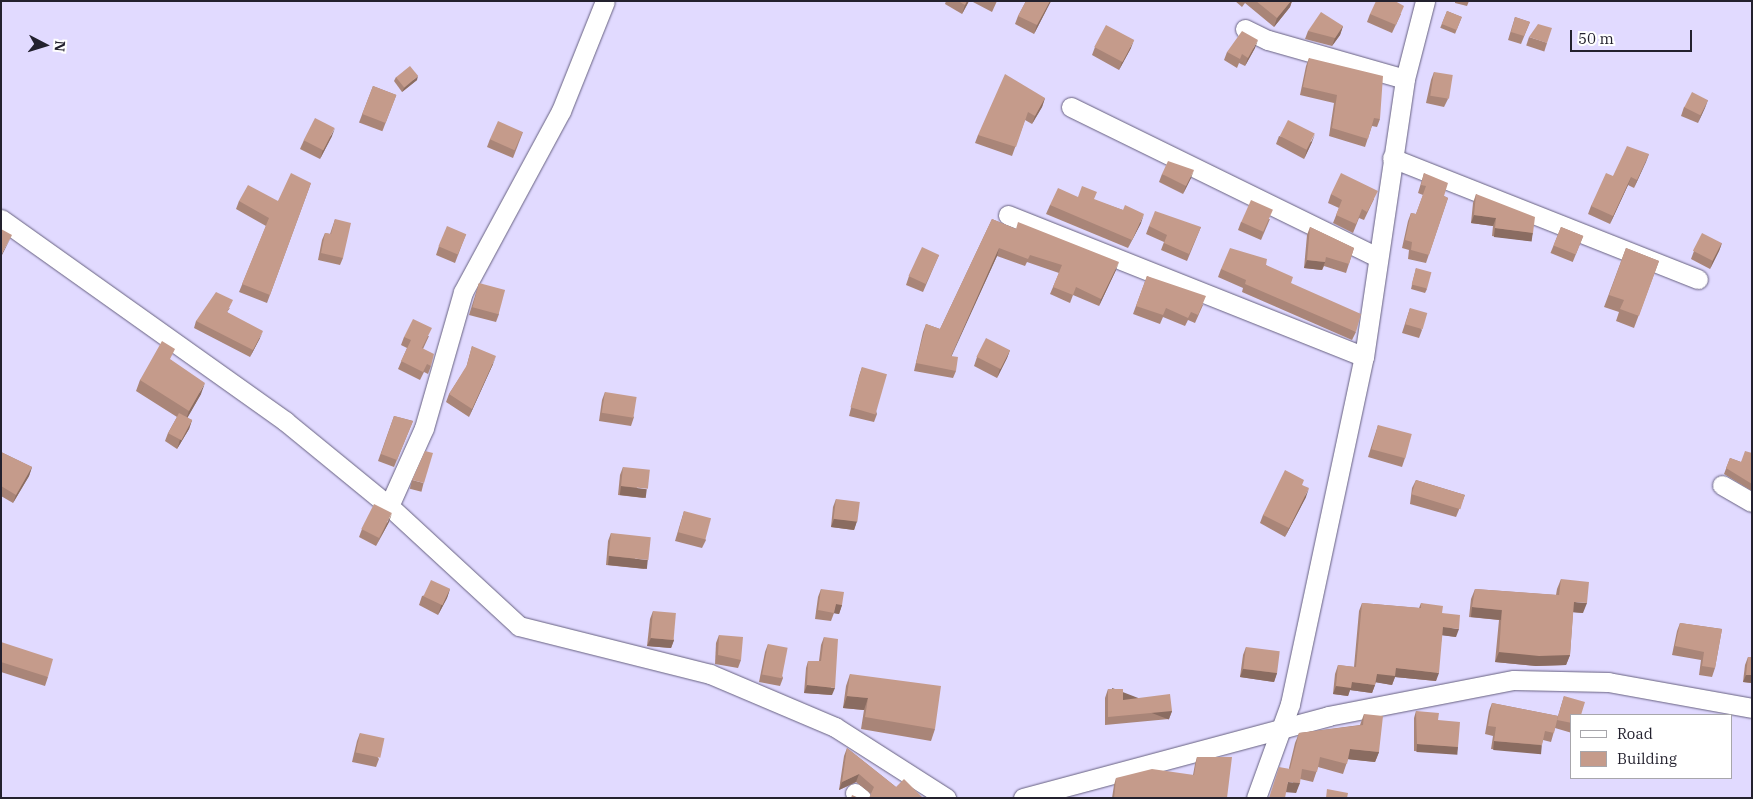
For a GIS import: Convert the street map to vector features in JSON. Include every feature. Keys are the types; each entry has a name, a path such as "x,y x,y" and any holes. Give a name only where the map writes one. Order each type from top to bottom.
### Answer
{"street":[{"path":"389,506 424,428 463,292 561,111 604,1"},
{"path":"1256,798 1282,728 1364,357 1377,257 1405,79 1425,1"},
{"path":"1245,28 1268,40 1405,79"},
{"path":"1071,107 1377,257"},
{"path":"1392,158 1698,279"},
{"path":"1008,215 1364,357"},
{"path":"1,219 277,416 389,506 519,626 710,674 835,727 946,798"},
{"path":"1722,486 1752,502"},
{"path":"1023,798 1282,728 1514,680 1608,682 1752,708"}],"building":[{"path":"958,1 967,1 965,5"},
{"path":"1026,1 1050,1 1037,25 1018,16"},
{"path":"1256,1 1291,1 1277,18"},
{"path":"1376,1 1395,1 1404,6 1396,25 1370,14"},
{"path":"1447,11 1462,17 1457,30 1442,24"},
{"path":"1321,12 1343,26 1335,38 1308,31"},
{"path":"1515,17 1530,22 1524,36 1511,32"},
{"path":"1538,24 1552,28 1547,43 1529,37"},
{"path":"1106,25 1134,40 1123,62 1094,47"},
{"path":"1242,31 1258,40 1248,58 1242,54 1240,59 1227,52"},
{"path":"1309,58 1383,76 1380,119 1374,118 1368,139 1332,128 1337,95 1303,87"},
{"path":"410,66 418,76 404,87 396,77"},
{"path":"1434,72 1453,75 1449,99 1430,96"},
{"path":"1005,74 1045,98 1035,116 1028,112 1016,147 978,135"},
{"path":"373,86 396,95 386,123 362,114"},
{"path":"1692,92 1708,100 1700,115 1684,107"},
{"path":"315,118 335,128 323,150 304,140"},
{"path":"1288,120 1315,134 1307,150 1280,136"},
{"path":"498,121 523,132 515,150 490,139"},
{"path":"1627,146 1649,154 1637,180 1631,177 1613,216 1591,206 1606,173 1613,176"},
{"path":"1168,161 1194,170 1186,186 1162,174"},
{"path":"291,173 311,183 270,295 242,284 269,218 239,201 248,185 278,201"},
{"path":"1341,173 1378,191 1367,212 1362,209 1356,224 1336,215 1342,200 1331,194"},
{"path":"1424,173 1448,183 1444,196 1448,198 1429,255 1411,250 1412,242 1405,240 1411,213 1416,214 1426,186 1421,185"},
{"path":"1082,186 1097,192 1094,199 1123,210 1125,205 1144,214 1132,240 1050,205 1058,188 1078,197"},
{"path":"1476,194 1535,217 1533,233 1495,228 1496,218 1474,215"},
{"path":"1251,200 1273,210 1263,232 1241,222"},
{"path":"1155,211 1201,227 1189,254 1164,243 1167,235 1149,226"},
{"path":"335,219 351,223 343,258 321,253 325,233 331,234"},
{"path":"992,219 1016,229 1018,222 1119,262 1101,299 1076,287 1073,295 1053,287 1062,265 1030,255 1028,259 999,248 951,356 958,357 956,371 916,363 926,324 940,329"},
{"path":"447,226 466,234 458,254 438,246"},
{"path":"1310,227 1354,248 1349,264 1326,257 1325,262 1307,260"},
{"path":"1561,227 1583,236 1576,255 1554,246"},
{"path":"1,229 12,235 1,255"},
{"path":"1702,233 1722,243 1713,261 1693,251"},
{"path":"922,247 939,255 926,284 908,276"},
{"path":"1230,248 1267,259 1266,265 1293,277 1291,283 1361,314 1356,332 1245,284 1246,280 1221,269"},
{"path":"1626,248 1659,261 1639,316 1620,309 1624,300 1609,295"},
{"path":"1416,268 1431,272 1427,289 1412,284"},
{"path":"1147,276 1206,296 1198,315 1191,312 1188,318 1166,308 1163,315 1136,306"},
{"path":"479,283 505,290 499,314 473,307"},
{"path":"216,292 233,300 227,312 263,331 253,350 196,321"},
{"path":"1410,308 1427,313 1423,329 1405,324"},
{"path":"413,319 432,328 422,348 434,354 431,366 427,364 423,372 401,361 411,340 404,337"},
{"path":"986,338 1010,350 1001,369 976,357"},
{"path":"162,341 175,349 170,359 205,383 189,411 140,380"},
{"path":"472,346 496,356 472,409 449,394 467,365"},
{"path":"862,367 887,374 875,415 850,407"},
{"path":"605,392 637,397 633,418 602,413"},
{"path":"179,413 192,420 181,440 168,433"},
{"path":"394,416 413,421 397,460 381,454"},
{"path":"1378,425 1412,434 1405,458 1372,449"},
{"path":"425,451 433,453 424,483 412,480"},
{"path":"1745,451 1752,453 1752,484 1726,468 1730,458 1741,462"},
{"path":"1,452 32,467 16,495 1,486"},
{"path":"623,467 650,470 648,489 621,486"},
{"path":"1285,470 1304,480 1302,485 1309,488 1289,528 1263,515"},
{"path":"1416,480 1465,495 1460,509 1412,494"},
{"path":"836,499 860,502 857,522 834,519"},
{"path":"374,504 392,513 379,538 361,529"},
{"path":"684,511 711,518 705,539 678,532"},
{"path":"611,533 651,537 648,560 609,556"},
{"path":"1561,579 1589,582 1587,603 1574,602 1570,655 1539,656 1499,652 1502,610 1472,607 1475,589 1559,595"},
{"path":"431,580 450,589 442,605 423,596"},
{"path":"821,589 844,592 842,605 836,604 834,613 818,610"},
{"path":"1362,603 1421,608 1421,603 1443,606 1442,613 1460,615 1459,629 1443,627 1439,673 1396,668 1395,676 1377,674 1375,685 1352,682 1351,688 1336,686 1338,665 1356,667"},
{"path":"653,611 676,613 674,640 651,638"},
{"path":"1680,623 1722,629 1715,668 1702,666 1704,652 1675,646"},
{"path":"719,635 743,637 741,660 718,655"},
{"path":"824,637 838,639 835,688 807,685 808,661 821,661"},
{"path":"1,642 53,659 48,677 1,662"},
{"path":"768,644 788,648 782,678 762,674"},
{"path":"1246,647 1280,651 1277,673 1243,669"},
{"path":"1748,657 1752,657 1752,675 1746,675"},
{"path":"850,674 941,686 935,729 865,717 868,698 847,696"},
{"path":"1108,689 1123,689 1123,700 1170,694 1172,711 1108,717"},
{"path":"1564,696 1585,702 1581,714 1570,714 1570,723 1557,720"},
{"path":"1492,703 1558,716 1554,733 1545,731 1542,745 1494,741 1496,727 1488,726"},
{"path":"1416,711 1439,713 1438,720 1460,722 1458,747 1417,744"},
{"path":"1364,714 1383,716 1379,752 1350,749 1347,764 1320,757 1317,772 1302,769 1300,783 1288,782 1285,798 1269,798 1279,767 1290,769 1299,733 1363,725"},
{"path":"360,733 384,738 380,758 356,753"},
{"path":"847,748 896,787 904,779 922,797 869,798 874,787 859,774 842,782"},
{"path":"1197,757 1232,757 1227,798 1114,798 1116,778 1152,769 1194,775"},
{"path":"1327,789 1348,793 1347,798 1326,798"}]}
